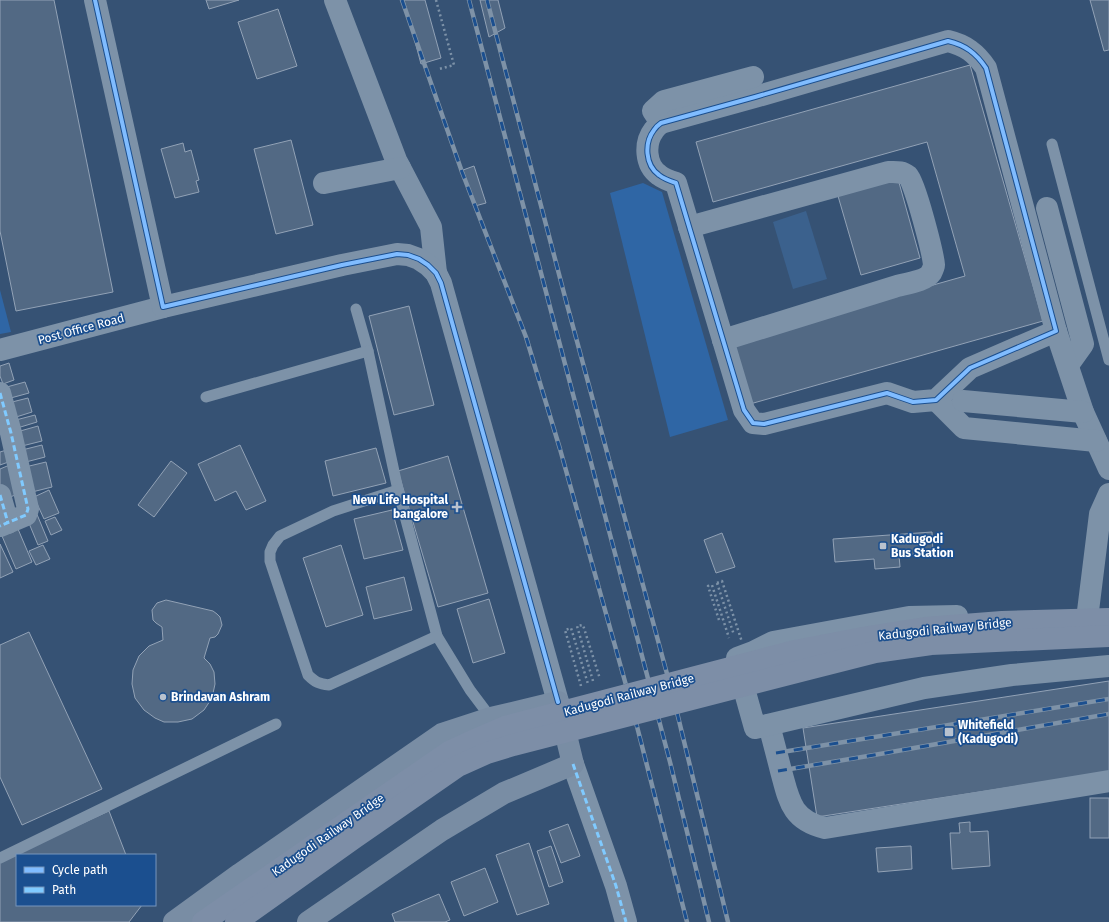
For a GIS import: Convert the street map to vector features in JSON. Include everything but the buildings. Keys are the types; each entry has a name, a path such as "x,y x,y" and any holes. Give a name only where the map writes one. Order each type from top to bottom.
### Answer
{"main road":[{"name":"Kadugodi Railway Bridge","path":"203,922 449,752 477,738 505,727 795,652 868,637 925,628 1002,622 1109,619"},
{"path":"236,922 458,766 487,753 528,741 875,652 931,644 1109,636"},
{"path":"174,922 240,874 442,734 492,718 558,702 573,764 504,793 442,830 308,922"}],"street":[{"path":"94,0 162,307"},
{"path":"335,0 396,160 431,227 436,273 441,282 558,702"},
{"path":"1056,331 970,368 936,400 913,402 887,393 764,424 753,423 744,410 676,183 658,175 652,167 648,158 647,148 649,139 660,123 948,41 958,43 975,54 986,68 1056,331 1083,412 1109,469"},
{"path":"660,123 653,111 664,101 753,77"},
{"path":"324,183 400,168"},
{"path":"689,227 888,172 902,172 909,177 914,188 934,266 930,275 921,280 723,340"},
{"path":"1047,208 1083,344 1068,366"},
{"name":"Post Office Road","path":"0,350 162,307 342,265 397,254 408,255 419,259 436,273"},
{"path":"0,393 11,433 28,509 26,515 4,525 0,495"},
{"path":"936,400 964,428 1096,441"},
{"path":"963,401 1083,412"},
{"path":"1109,494 1100,514 1098,611 909,617 773,642 737,658 754,728 924,688 1012,675 1109,666"},
{"path":"769,725 787,796 792,808 808,822 825,828 1109,782"},
{"path":"573,764 616,886 626,922"},
{"path":"240,874 257,922"}],"lane":[{"path":"1052,144 1109,360"},
{"path":"356,309 368,351 398,490 437,636 470,690 492,718"},
{"path":"206,397 368,351"},
{"path":"398,490 333,511 280,536 270,552 270,561 308,675 320,684 329,685 437,636"},
{"path":"0,858 276,724"}],"path":[{"path":"436,0 454,65 439,69"},
{"path":"736,639 717,583 722,581 742,644 737,645"},
{"path":"718,620 708,586 712,585 730,641"},
{"path":"594,683 577,626 583,625 601,685"},
{"path":"579,679 565,630 571,628 588,684"}],"shaded area":[{"path":"643,183 662,192 728,420 670,437 610,193"},
{"path":"806,211 827,279 793,289 773,222"},
{"path":"0,290 11,332 0,334"}],"railway":[{"path":"402,0 462,172 526,337 560,449 631,703 687,922"},
{"path":"469,0 670,762 709,922"},
{"path":"487,0 565,297 673,696 728,922"},
{"path":"776,753 1109,699"},
{"path":"778,771 1109,714"}],"marked path":[{"path":"0,393 11,433 28,509 26,515 0,526"},
{"path":"0,495 8,523"},
{"path":"573,764 616,886 626,922"}],"cycle path":[{"path":"95,0 163,307 342,265 397,254 408,255 419,259 436,273 441,283 558,702"},
{"path":"948,41 970,50 986,68 1056,331 970,368 936,400 913,402 887,393 764,424 753,423 744,410 676,183 659,175 651,166 647,147 651,135 661,123 948,41"}],"place":[{"name":"New Life Hospital bangalore","path":"457,507"},
{"name":"Kadugodi Bus Station","path":"883,546"},
{"name":"Brindavan Ashram","path":"163,697"},
{"name":"Whitefield (Kadugodi)","path":"949,732"}]}
